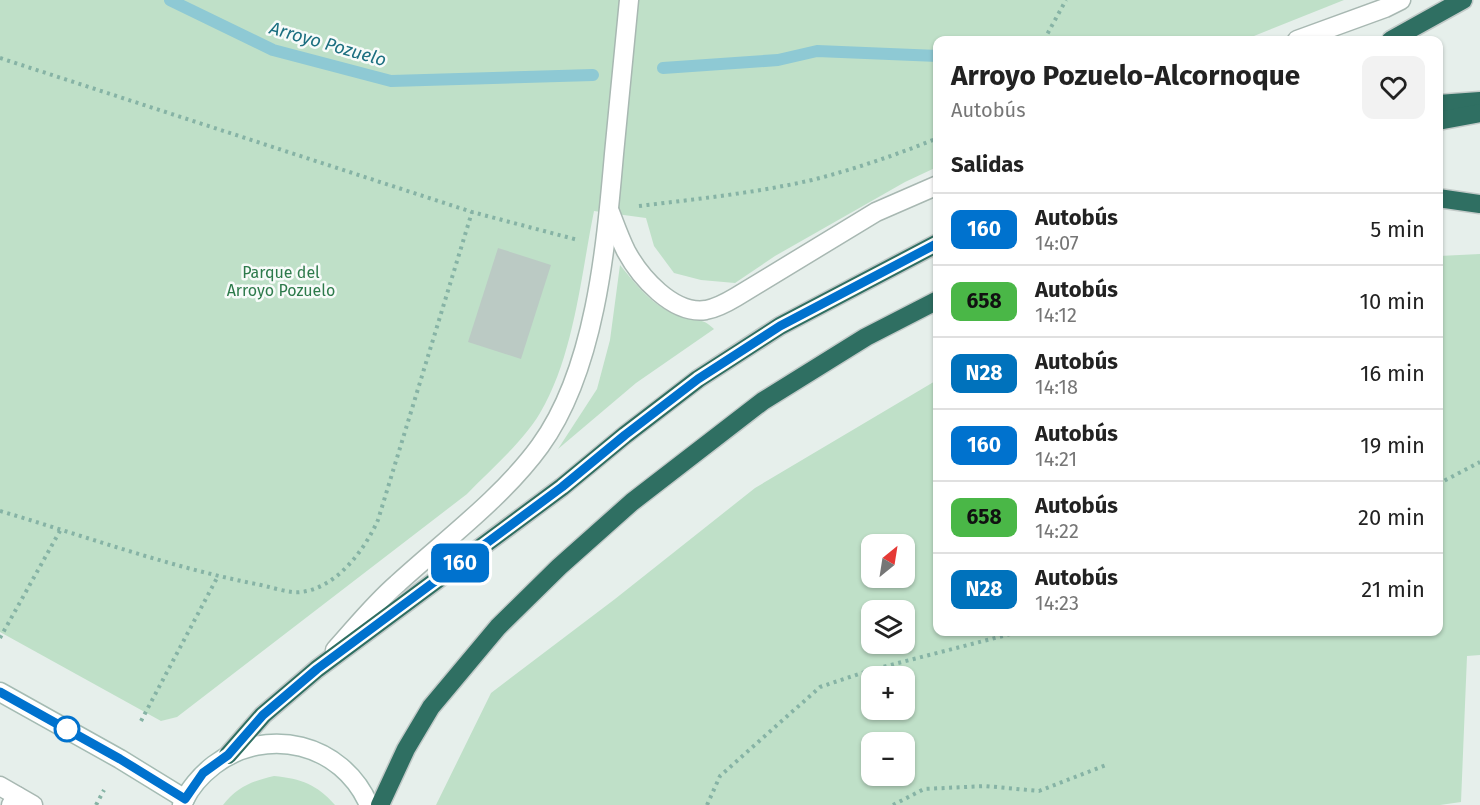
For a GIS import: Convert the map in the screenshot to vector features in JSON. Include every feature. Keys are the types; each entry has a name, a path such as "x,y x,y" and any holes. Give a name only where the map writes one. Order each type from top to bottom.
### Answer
{"highway":[{"path":"1399,36 1463,0"},
{"path":"1443,104 1480,101"},
{"path":"1443,120 1480,113"},
{"path":"1443,199 1480,204"},
{"path":"228,755 263,715 317,669 553,494 698,379 780,326 933,246"},
{"path":"381,805 406,749 431,707 461,668 498,627 559,567 632,502 763,401 867,337 933,303"}],"main road":[{"path":"317,669 395,586 510,481 540,446 558,417 574,378 590,328 604,248 629,0"},
{"path":"1308,36 1401,0"},
{"path":"609,210 627,252 652,287 670,301 686,308 703,310 718,307 736,297 876,212 933,187"},
{"path":"0,692 120,759 184,802 203,773 228,755 259,744 288,744 318,752 343,768 363,791 369,805"},
{"path":"0,786 14,800 33,805"}],"path":[{"path":"1046,36 1066,0"},
{"path":"0,58 472,212 604,248"},
{"path":"609,210 723,195 811,180 890,158 933,140"},
{"path":"0,511 218,576 300,592 320,586 358,555 378,520 472,212"},
{"path":"1443,481 1480,462"},
{"path":"0,638 61,529"},
{"path":"141,721 218,576"},
{"path":"707,805 720,776 820,687 871,670 1003,636"},
{"path":"893,805 924,789 986,786 1039,791 1106,765"},
{"path":"96,805 104,790"}],"green space":[{"name":"Parque del Arroyo Pozuelo","path":"0,0 1344,0 1254,36 933,36 933,169 905,182 775,256 735,283 701,280 674,273 654,246 646,218 594,211 569,341 552,391 525,434 467,494 177,717 161,721 0,632"},
{"path":"1480,254 1480,655 1467,656 1461,802 1440,805 436,805 491,693 615,599 755,488 933,382 933,636 1443,636 1443,256"},
{"path":"620,265 646,295 662,307 680,316 702,321 714,329 636,383 558,449 597,389 610,340"},
{"path":"274,776 293,779 315,787 335,805 223,805 246,786"}],"building":[{"path":"498,248 551,265 521,359 468,342"}],"waterway":[{"name":"Arroyo Pozuelo","path":"170,0 273,50 391,81 593,75"},
{"name":"Arroyo Pozuelo","path":"663,68 778,60 817,51 933,56"}],"bus line":[{"name":"160","path":"0,692 120,759 185,799 203,773 228,755 263,715 317,669 562,487 698,379 780,326 933,246"}]}
